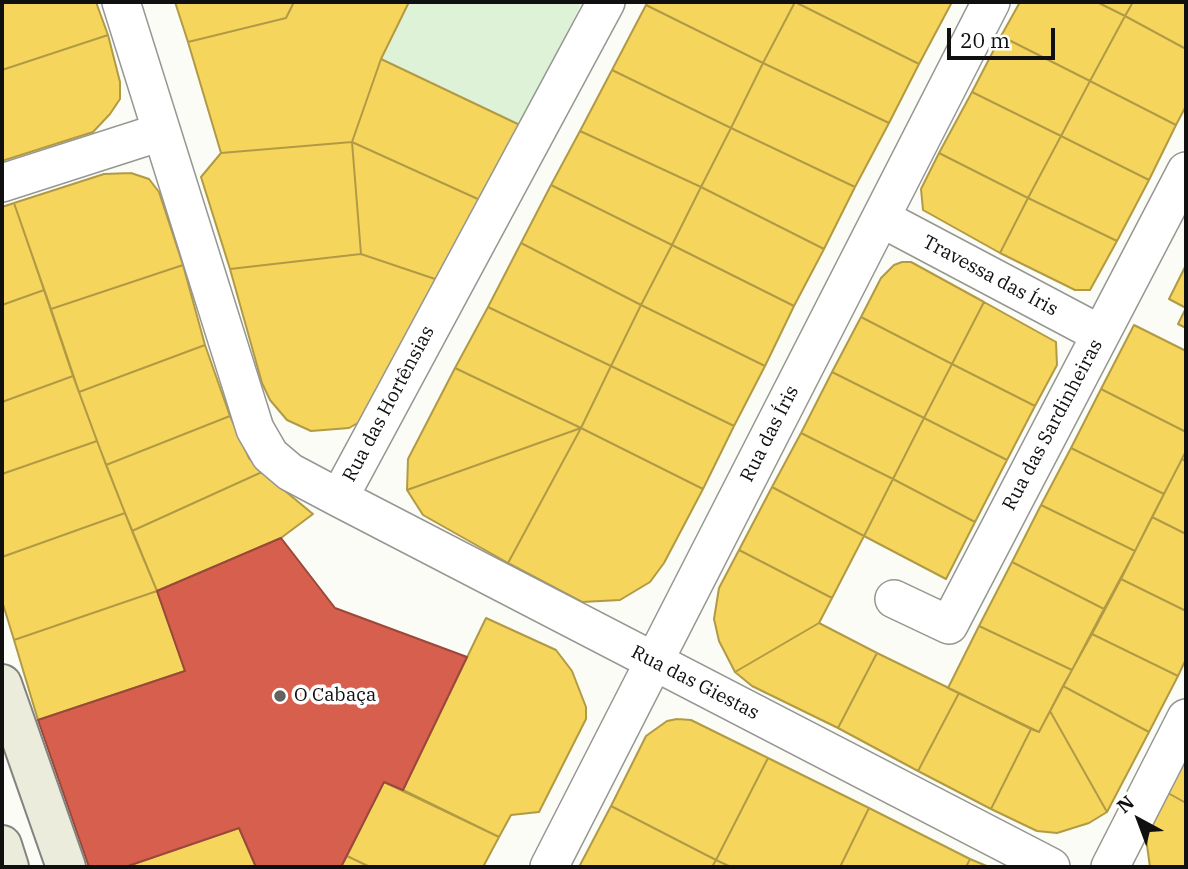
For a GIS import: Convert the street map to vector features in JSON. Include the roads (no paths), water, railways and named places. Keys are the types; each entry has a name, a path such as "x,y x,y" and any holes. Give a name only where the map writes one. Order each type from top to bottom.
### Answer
{"main road":[{"path":"2,684 66,867"},
{"path":"2,845 9,867"}],"street":[{"name":"Rua das Hortênsias","path":"121,2 262,443 270,455 290,472 339,498 606,2"},
{"name":"Rua das Íris","path":"549,867 991,2"},
{"path":"2,183 161,132"},
{"name":"Rua das Sardinheiras","path":"894,599 949,625 1186,171"},
{"name":"Travessa das Íris","path":"881,218 1100,334"},
{"name":"Rua das Giestas","path":"339,498 1051,867"},
{"path":"1110,867 1186,718"}],"place":[{"name":"O Cabaça","path":"280,696"}]}
